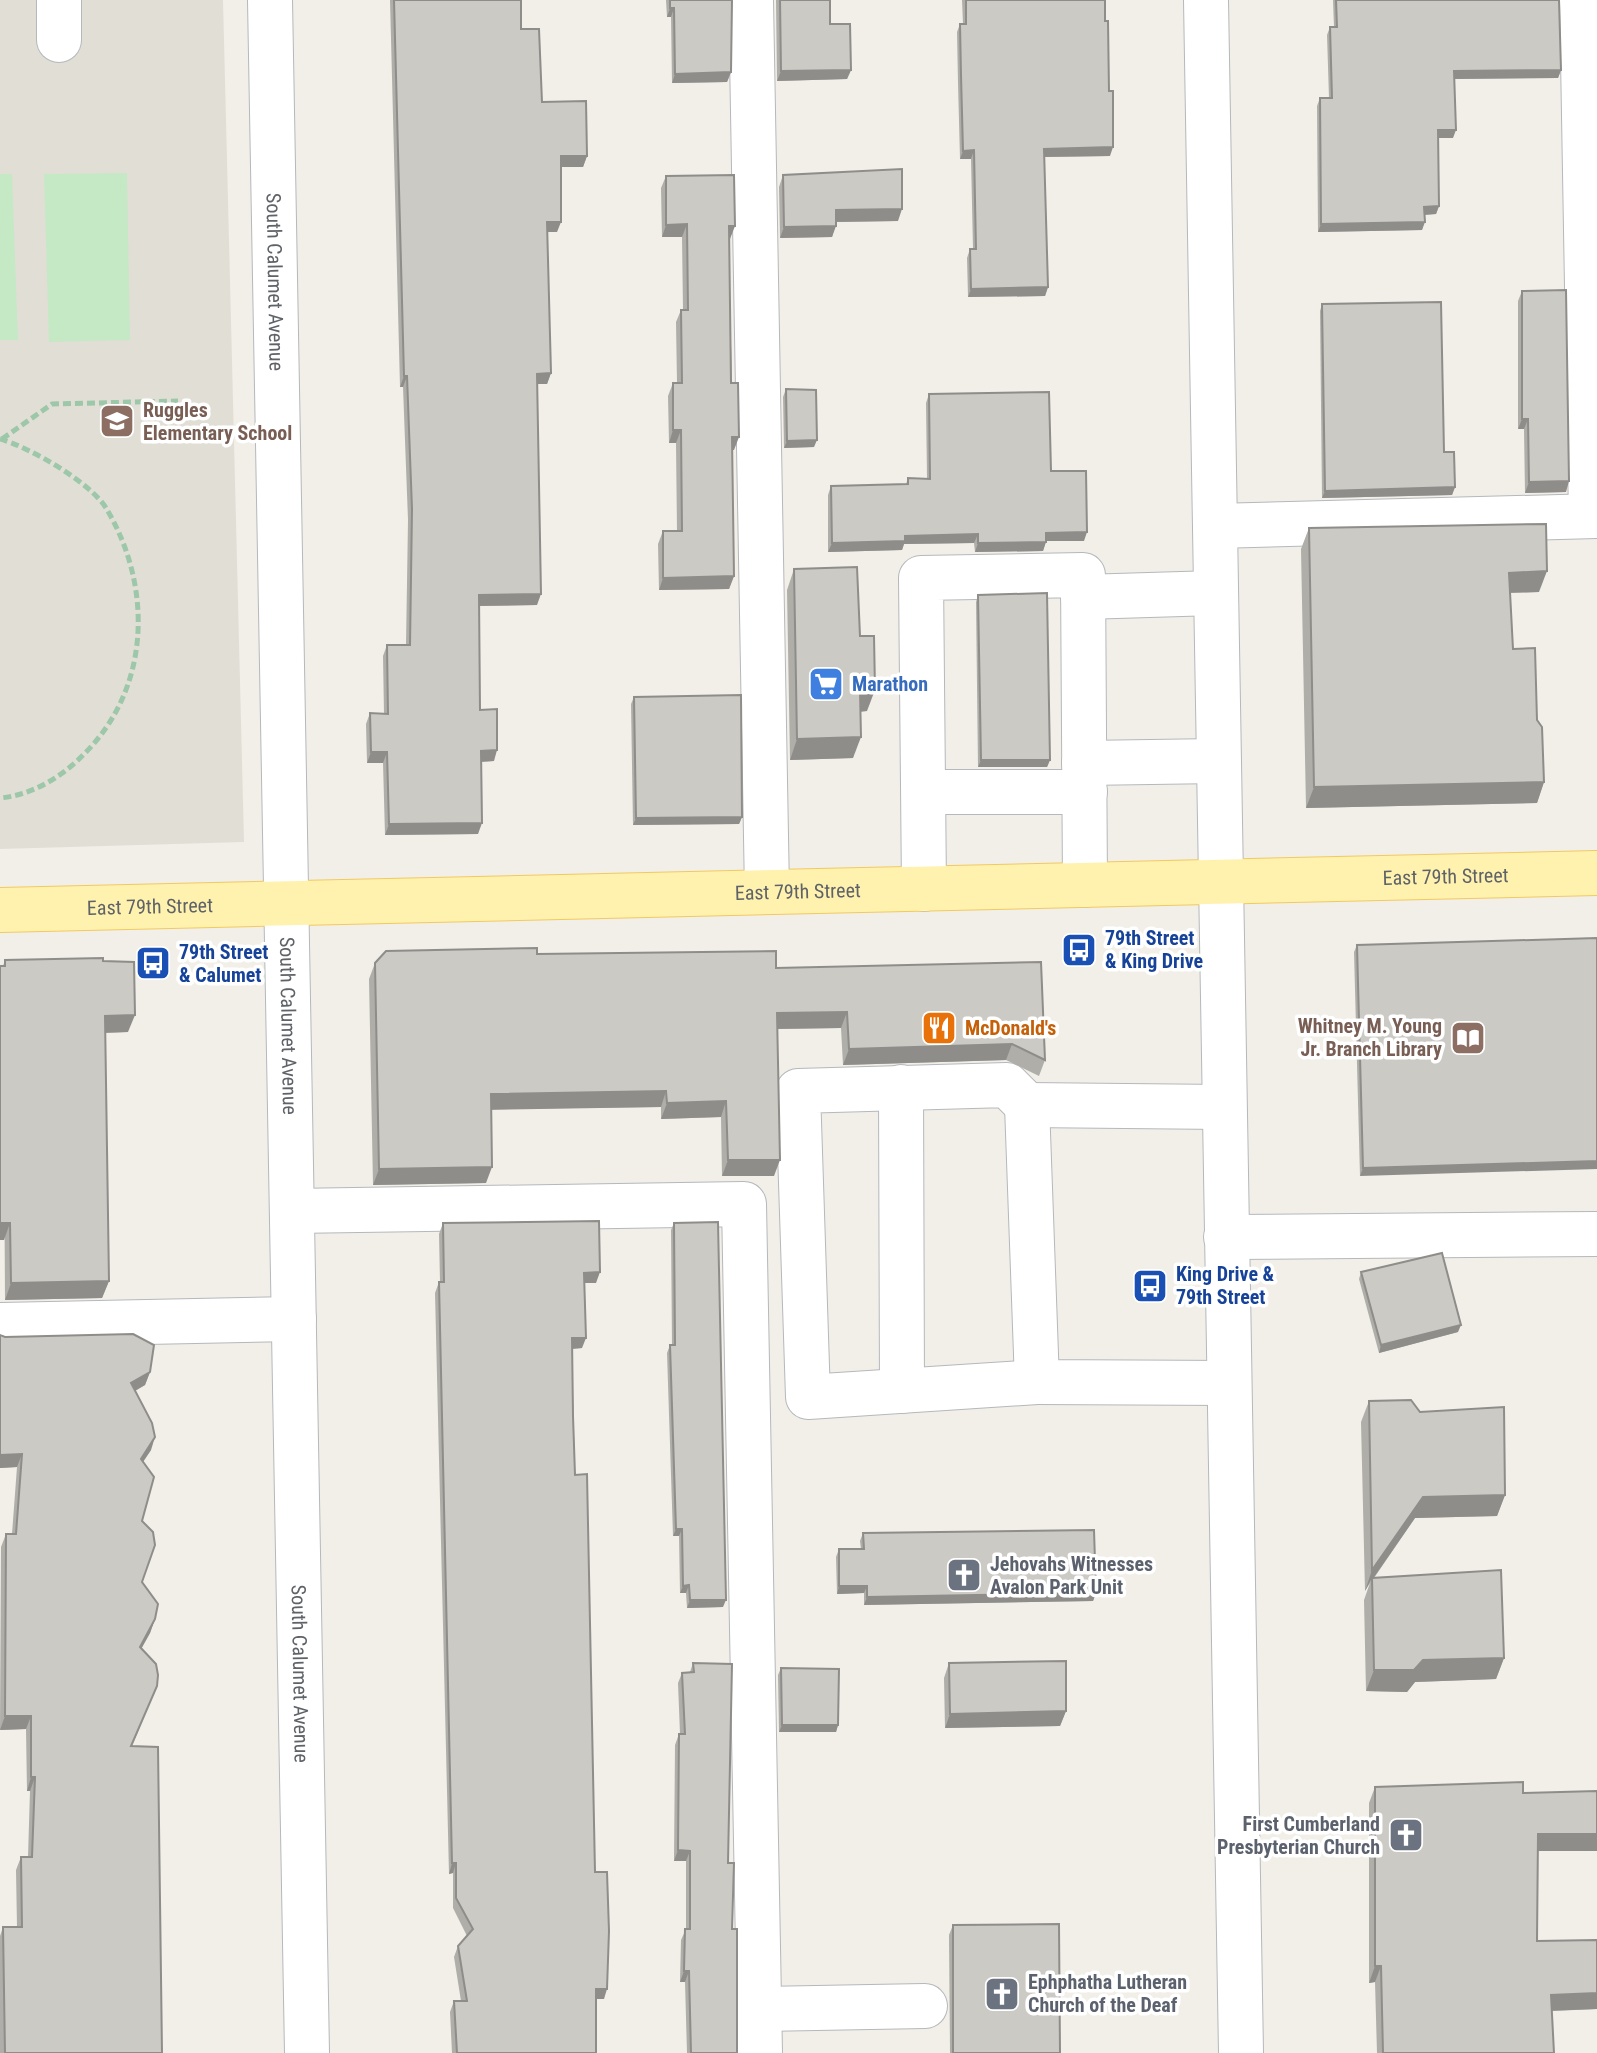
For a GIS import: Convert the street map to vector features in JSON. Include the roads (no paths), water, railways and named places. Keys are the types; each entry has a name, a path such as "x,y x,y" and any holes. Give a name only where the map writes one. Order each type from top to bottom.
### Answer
{"main road":[{"name":"East 79th Street","path":"0,910 1597,873"}],"street":[{"name":"South Calumet Avenue","path":"270,0 307,2053"},
{"path":"751,0 767,892"},
{"path":"1206,0 1241,2053"},
{"path":"1215,526 1594,516 1582,0"},
{"path":"924,889 921,578 1083,575 1085,885"},
{"path":"1083,597 1215,593"},
{"path":"924,792 1218,761"},
{"path":"1037,1382 1027,1105 1007,1085 798,1091 808,1397 1037,1382 1229,1383"},
{"path":"901,1087 902,1391"},
{"path":"1027,1105 1223,1107"},
{"path":"292,1211 744,1204 760,2053"},
{"path":"1226,1237 1597,1234"},
{"path":"0,1325 294,1319"},
{"path":"759,2009 925,2006"}],"place":[{"name":"Ruggles Elementary School","path":"117,421"},
{"name":"Marathon","path":"826,684"},
{"name":"79th Street & King Drive","path":"1079,950"},
{"name":"79th Street & Calumet","path":"153,963"},
{"name":"McDonald's","path":"939,1028"},
{"name":"Whitney M. Young Jr. Branch Library","path":"1468,1038"},
{"name":"King Drive & 79th Street","path":"1150,1286"},
{"name":"Jehovahs Witnesses Avalon Park Unit","path":"964,1575"},
{"name":"First Cumberland Presbyterian Church","path":"1406,1835"},
{"name":"Ephphatha Lutheran Church of the Deaf","path":"1002,1994"}]}
